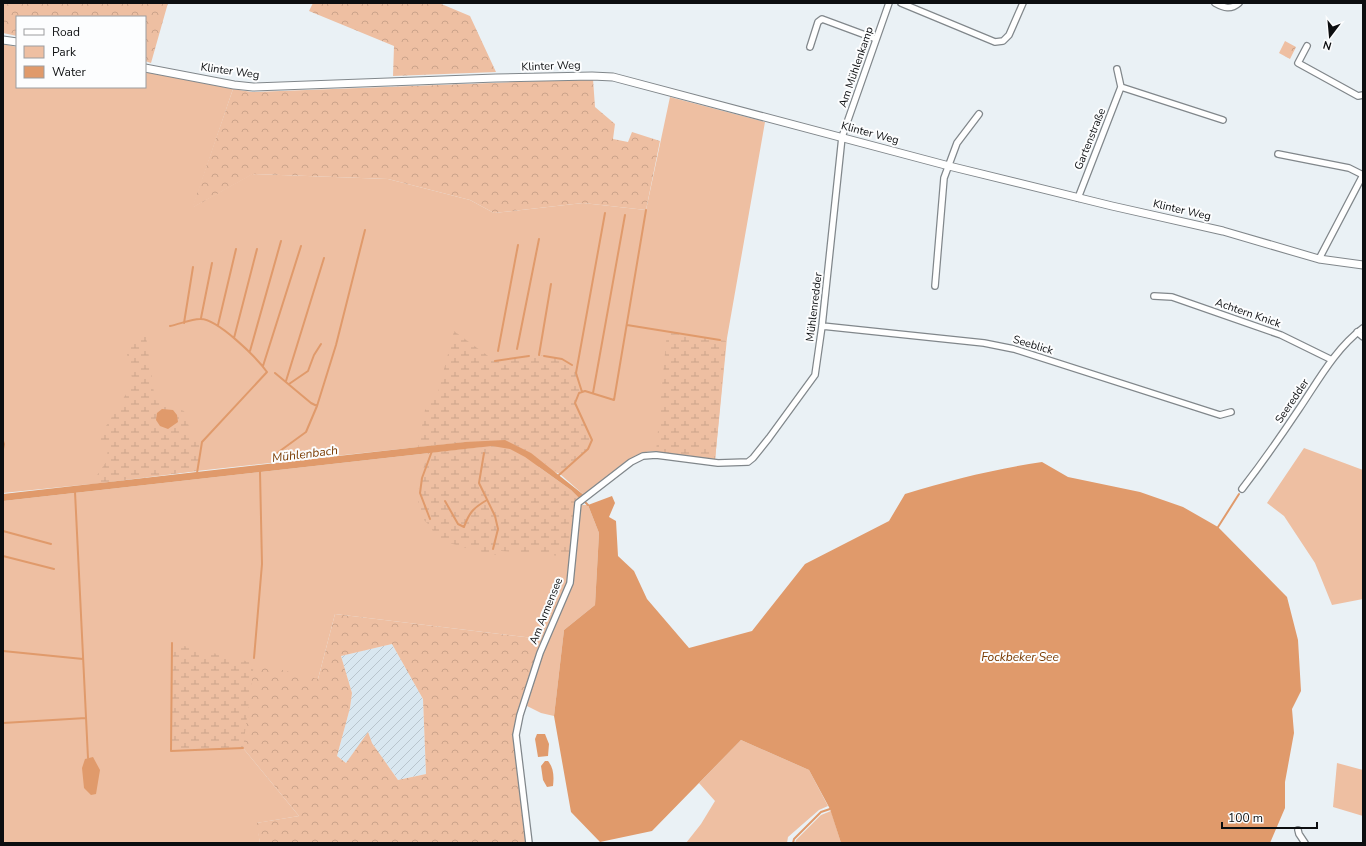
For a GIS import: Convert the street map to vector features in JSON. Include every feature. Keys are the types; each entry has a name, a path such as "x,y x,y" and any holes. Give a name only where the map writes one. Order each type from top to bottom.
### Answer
{"street":[{"name":"Am Mühlenkamp","path":"842,137 889,3"},
{"path":"901,3 995,42 1002,41 1009,36 1023,3"},
{"path":"1215,3 1227,8 1234,7 1239,3"},
{"path":"810,47 818,22 822,20 876,39"},
{"path":"3,40 16,42"},
{"path":"1306,46 1298,63 1358,96 1363,95"},
{"name":"Klinter Weg","path":"146,68 234,85 253,87 516,78 592,76 613,77 949,166 1078,198 1223,231 1319,259 1363,265"},
{"path":"1117,69 1122,87 1223,120"},
{"name":"Gartenstraße","path":"1078,198 1122,87"},
{"path":"934,286 944,178 957,143 979,114"},
{"name":"Mühlenredder","path":"753,458 815,375 822,326 842,137"},
{"path":"1278,154 1349,168 1363,175 1319,259"},
{"name":"Achtern Knick","path":"1154,296 1172,297 1281,336 1332,360"},
{"name":"Seeblick","path":"822,326 984,343 1014,349 1220,415 1230,412"},
{"name":"Seeredder","path":"1242,489 1276,443 1332,360 1357,332 1363,328"},
{"path":"1357,332 1363,337"},
{"name":"Am Armensee","path":"529,843 516,735 520,715 540,653 570,583 578,503 631,462 643,456 656,455 718,463 748,462 753,458"},
{"path":"1298,830 1298,834 1305,843"}],"shaded area":[{"path":"392,644 423,699 426,774 398,780 372,743 346,763 337,756 350,708 352,693 341,656"}],"green space":[{"path":"3,3 168,3 151,63 146,61 146,16 16,16 16,36 3,33"},
{"path":"313,3 439,3 470,16 496,72 393,76 394,46 309,11"},
{"path":"1285,41 1296,47 1290,59 1279,53"},
{"path":"3,44 16,47 16,88 146,88 146,72 233,89 193,207 252,174 388,179 470,200 494,213 583,203 646,210 670,97 765,122 727,338 715,460 667,452 642,453 620,466 585,496 560,474 465,442 3,493"},
{"path":"593,79 595,107 615,124 613,139 628,142 632,132 660,141 646,210 583,203 494,213 470,200 388,179 253,174 192,208 233,89 252,92"},
{"path":"454,331 495,361 539,355 562,359 572,365 582,392 579,394 575,403 592,440 588,449 560,474 531,453 505,440 465,442 418,447 425,410 437,396"},
{"path":"667,331 726,341 715,460 656,452"},
{"path":"146,336 155,400 184,411 192,436 202,442 197,471 91,484 106,462 108,448 96,442 133,383 125,345"},
{"path":"492,446 581,500 568,582 542,639 335,614 318,679 243,748 299,816 257,823 260,843 3,843 3,501"},
{"path":"492,446 510,449 525,457 571,490 581,500 571,557 501,551 497,555 473,550 446,542 435,535 430,526 419,515 418,493 421,476 428,453"},
{"path":"1304,448 1363,470 1363,599 1332,605 1315,563 1284,516 1267,503"},
{"path":"579,505 588,505 599,533 595,605 564,630 554,716 541,713 527,706 542,654 573,584"},
{"path":"335,614 542,639 522,704 515,734 527,843 260,843 256,823 299,816 243,748 254,663 318,679","holes":["392,644 423,699 426,774 398,780 372,743 368,732 346,763 337,756 350,708 352,693 341,656"]},
{"path":"172,643 254,663 243,748 171,751"},
{"path":"741,740 809,770 828,806 819,810 788,837 787,843 686,843 701,824 715,801 699,783"},
{"path":"1337,763 1363,770 1363,816 1333,807"},
{"path":"831,811 841,843 795,843 796,840 821,815"}],"water":[{"path":"162,409 173,410 177,415 178,422 168,429 160,426 156,420 157,413"},
{"path":"505,440 531,453 585,496 581,500 571,490 525,457 510,449 492,446 3,501 3,494 418,447 465,442"},
{"name":"Fockbeker See","path":"1042,462 1068,477 1140,492 1183,507 1218,527 1287,597 1298,640 1301,691 1292,709 1294,733 1285,782 1285,808 1270,843 841,843 830,809 809,770 741,740 652,831 600,842 571,812 554,716 564,630 595,605 599,533 588,505 612,496 615,503 609,517 616,521 618,556 634,571 647,599 689,648 752,631 805,564 889,521 905,494 973,475"},
{"path":"537,734 545,734 549,744 548,756 538,757 535,739"},
{"path":"93,757 100,770 96,794 91,795 84,788 82,768 85,759"},
{"path":"545,761 548,761 552,770 553,786 547,787 543,780 541,766"}],"waterway":[{"path":"559,475 588,449 592,440 575,403 579,393 585,391 614,400 646,210"},
{"path":"582,392 576,373 605,213"},
{"path":"593,393 625,215"},
{"path":"273,456 306,432 317,406 336,345 365,230"},
{"path":"517,349 539,239"},
{"path":"250,351 281,241"},
{"path":"498,351 518,245"},
{"path":"263,366 301,246"},
{"path":"218,325 236,249"},
{"path":"234,338 257,249"},
{"path":"286,381 324,258"},
{"path":"201,318 212,263"},
{"path":"184,323 193,267"},
{"path":"539,355 551,284"},
{"path":"170,326 197,319 207,320 236,340 267,372 202,442 197,473"},
{"path":"627,325 720,340"},
{"path":"289,384 308,371 314,355 321,344"},
{"path":"495,361 529,356"},
{"path":"544,356 562,359 572,365"},
{"path":"275,373 311,403 317,406"},
{"path":"3,441 3,449"},
{"path":"430,519 420,493 422,478 432,451"},
{"path":"484,453 479,483 495,516 498,529 493,549"},
{"path":"254,658 262,564 260,472"},
{"path":"75,492 88,758"},
{"path":"1218,527 1239,494"},
{"path":"445,501 458,524 464,527 472,511 487,500"},
{"name":"Mühlenbach","path":"583,500 588,505"},
{"path":"3,531 51,544"},
{"path":"3,556 54,569"},
{"path":"172,643 171,751 243,748"},
{"path":"3,651 83,659"},
{"path":"3,723 86,718"},
{"path":"793,843 794,839 821,812 830,809"}]}
